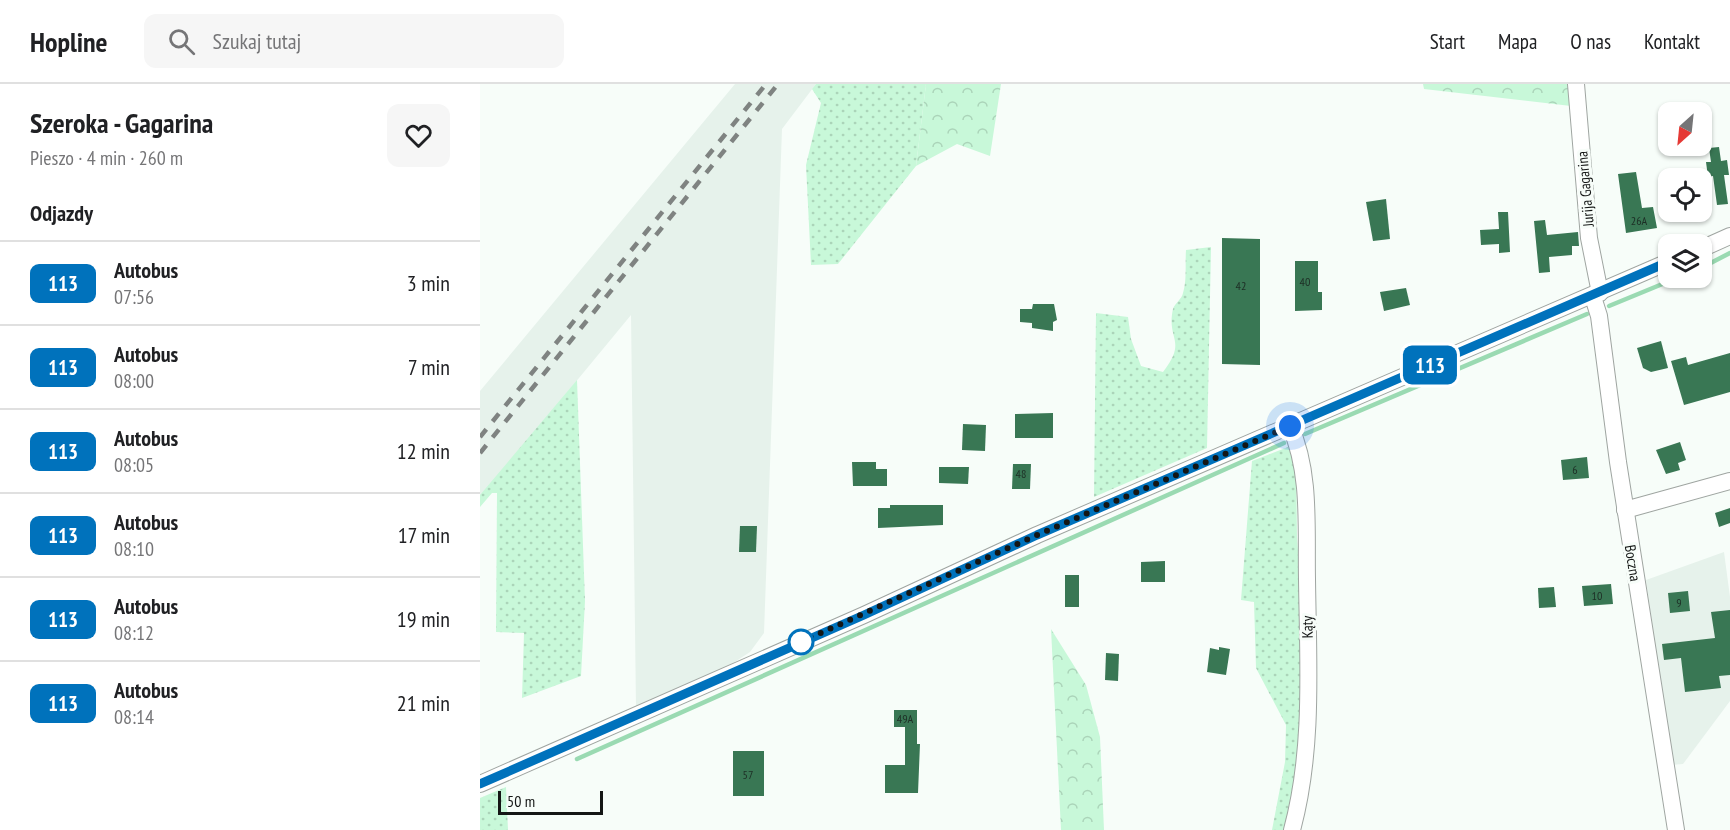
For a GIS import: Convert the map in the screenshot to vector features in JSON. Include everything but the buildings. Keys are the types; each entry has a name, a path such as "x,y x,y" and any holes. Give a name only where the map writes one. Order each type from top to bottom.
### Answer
{"street":[{"name":"Jurija Gagarina","path":"1576,84 1589,238 1597,295"},
{"path":"1712,244 1730,236"},
{"path":"480,784 864,615 1037,535 1597,295 1658,267"},
{"name":"Boczna","path":"1597,295 1625,510 1676,830"},
{"name":"Kąty","path":"1290,426 1300,449 1306,527 1308,650 1306,751 1292,830"},
{"path":"1625,510 1730,481"}],"shaded area":[{"path":"735,84 816,84 782,129 764,633 750,652 727,667 636,707 631,315 480,498 480,391"},
{"path":"1724,552 1730,597 1730,701 1683,764 1671,765 1646,580"}],"green space":[{"path":"816,84 926,84 916,166 838,264 811,265 806,165 821,103 812,89"},
{"path":"926,84 1001,84 990,156 957,144 916,166"},
{"path":"1423,84 1569,84 1571,106 1424,89"},
{"path":"1211,247 1207,448 1094,497 1096,313 1128,317 1131,339 1141,366 1163,372 1174,353 1173,309 1184,288 1186,250"},
{"path":"577,380 585,601 581,676 522,698 524,633 496,632 497,493 492,493 480,507 480,495"},
{"path":"1288,447 1296,456 1297,537 1303,619 1299,767 1287,830 1272,830 1285,762 1286,725 1256,668 1254,602 1241,600 1252,461"},
{"path":"1051,629 1086,685 1100,737 1104,830 1061,830"},
{"path":"506,787 508,830 480,830 480,798"}],"waterway":[{"path":"1712,262 1730,253"},
{"path":"1609,306 1658,286"},
{"path":"1305,434 1587,314"},
{"path":"577,759 1284,443"}],"railway":[{"path":"480,437 766,84"},
{"path":"480,453 778,84"}],"bus line":[{"name":"113","path":"480,784 864,615 1037,535 1415,371 1593,297 1658,266"}],"route":[{"path":"801,642 1037,535 1290,426"}]}
